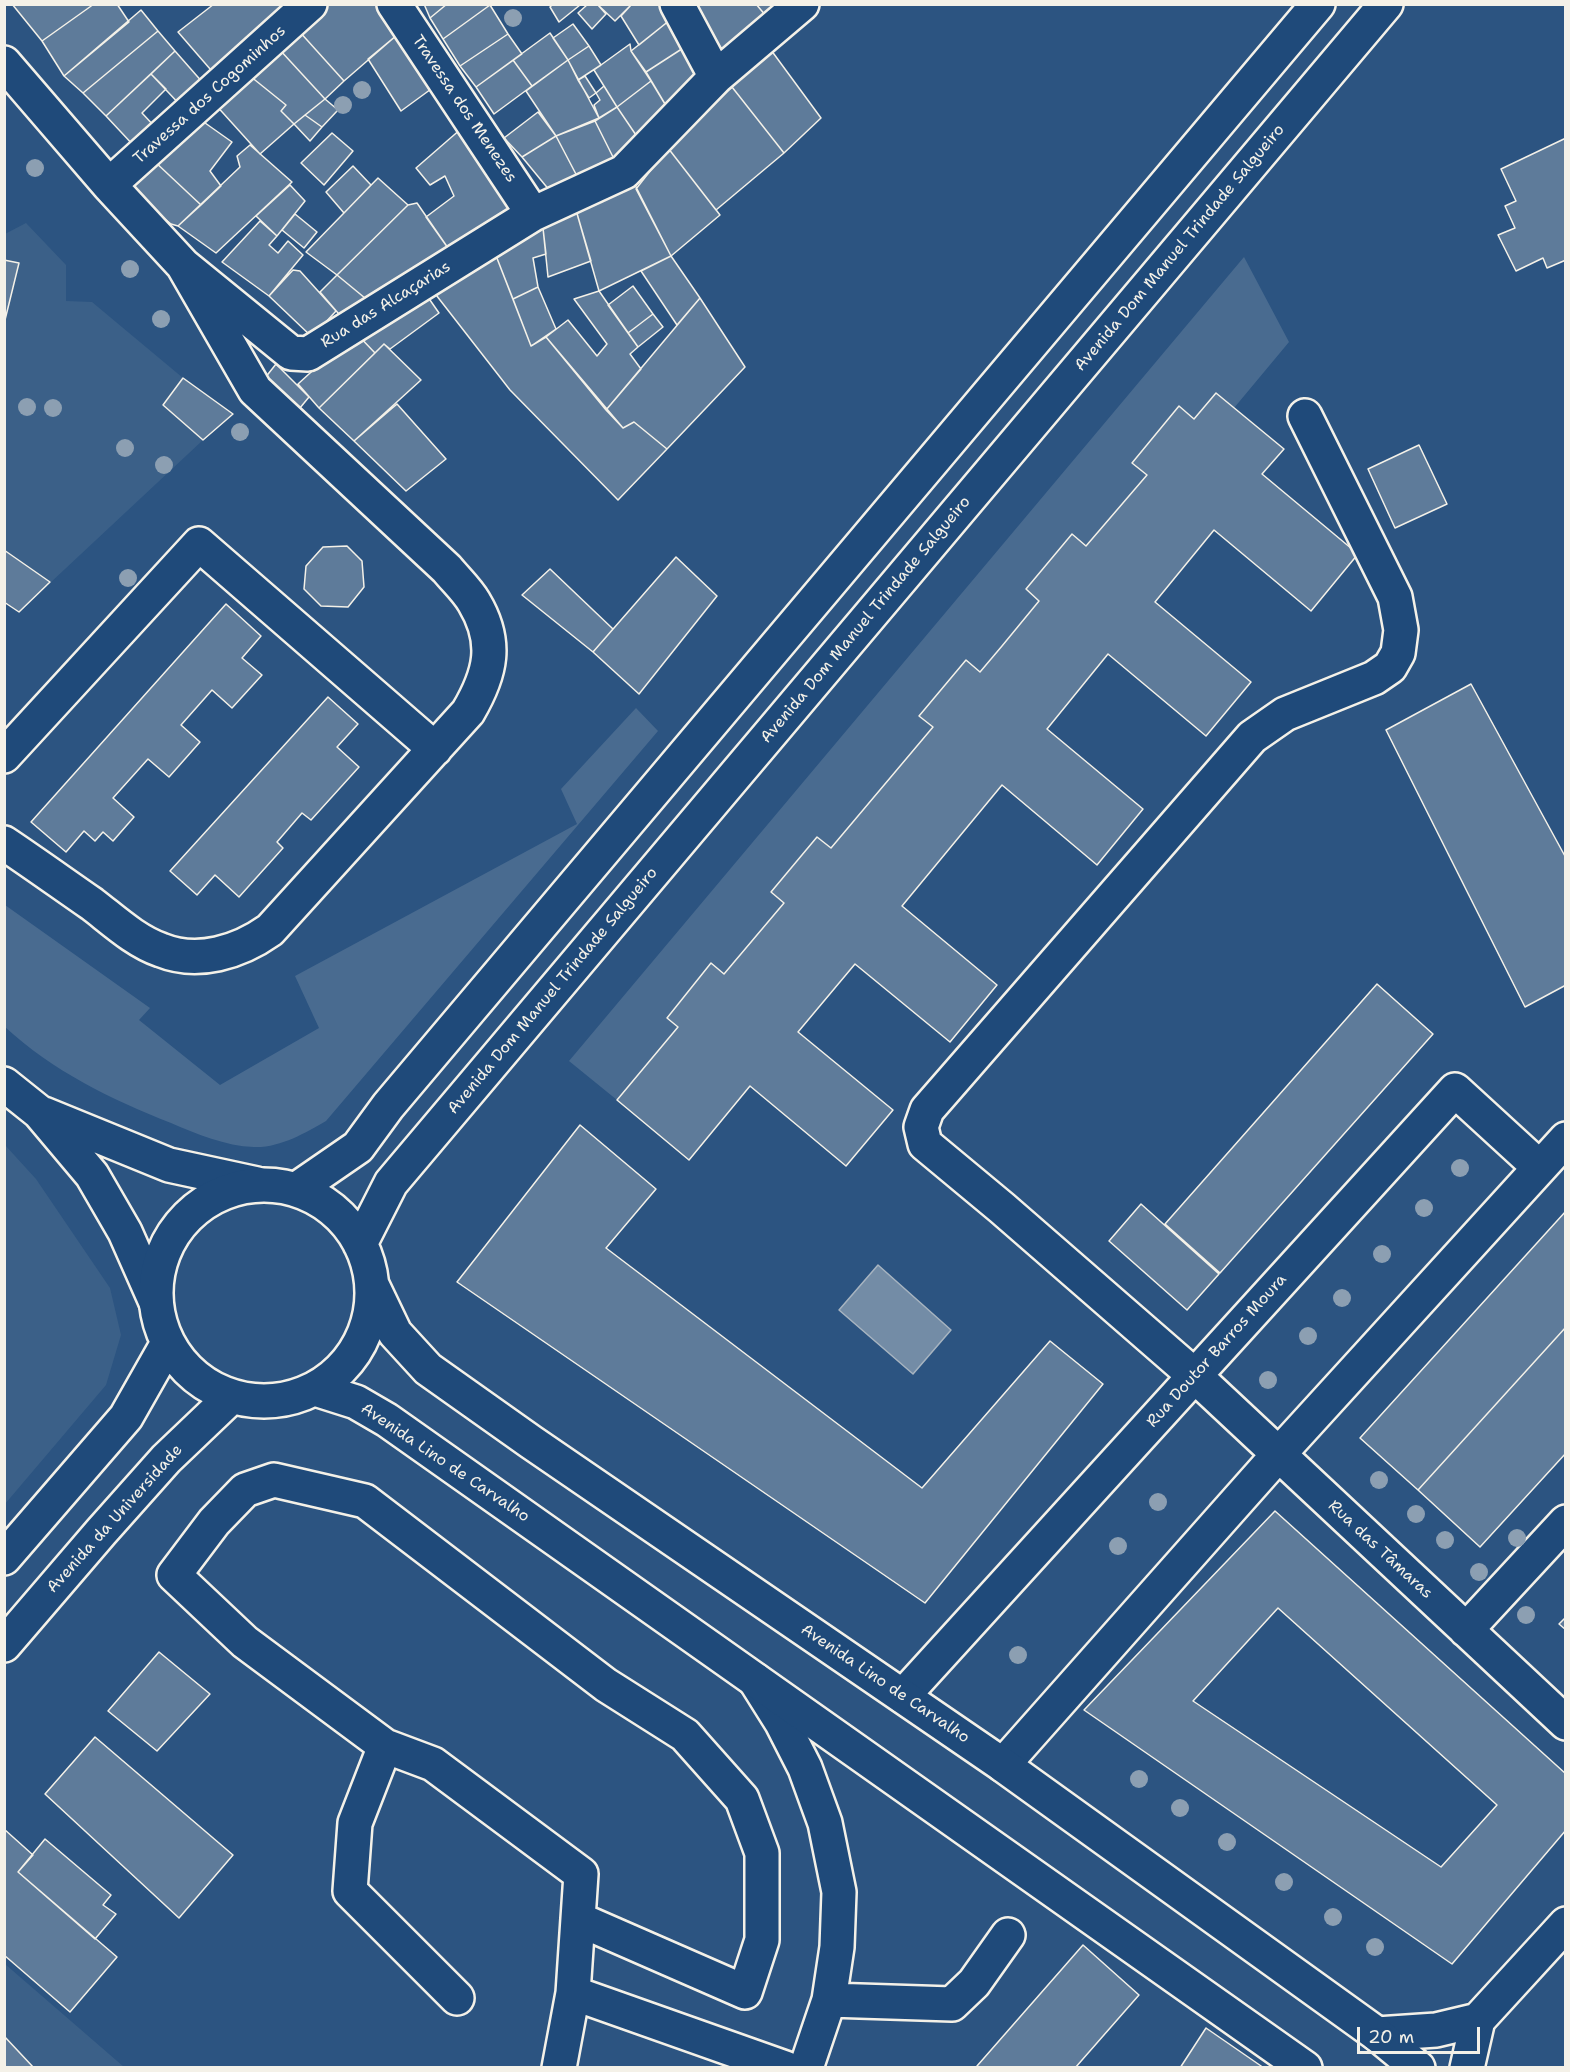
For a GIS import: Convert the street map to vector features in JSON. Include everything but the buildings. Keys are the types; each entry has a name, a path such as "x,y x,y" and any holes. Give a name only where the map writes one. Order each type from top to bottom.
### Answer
{"main road":[{"name":"Travessa dos Cogominhos","path":"109,185 310,4"},
{"name":"Travessa dos Menezes","path":"394,4 533,214"},
{"path":"677,4 716,77"},
{"name":"Rua das Alcaçarias","path":"4,63 109,185 183,265 291,354 308,354 533,214 624,172 716,77 802,4"},
{"path":"297,1190 358,1147 403,1088 1318,4"},
{"name":"Avenida Dom Manuel Trindade Salgueiro","path":"360,1244 391,1183 398,1174 1386,4"},
{"path":"4,843 136,937 159,950 175,955 192,956 236,950 270,930 468,712 482,690 488,670 489,644 484,624 474,601 447,569 255,390 183,265"},
{"name":"Rua das Tâmaras","path":"1305,416 1395,597 1401,630 1398,653 1390,667 1374,678 1284,714 1252,737 927,1110 921,1127 925,1144 1195,1376 1566,1722"},
{"path":"4,756 199,544 435,748"},
{"path":"4,1084 39,1112 92,1175 125,1232 156,1302 160,1323 168,1343 184,1366 205,1384 231,1397 259,1401 288,1399 315,1389 340,1370 359,1345 369,1316 372,1285 368,1264 360,1244 344,1221 323,1202 297,1190 278,1185 257,1184 169,1165 39,1112"},
{"name":"Rua Doutor Barros Moura","path":"903,1696 1455,1090 1539,1167"},
{"path":"1003,1765 1278,1455 1566,1139"},
{"path":"156,1302 158,1268 172,1236 194,1209 224,1192 257,1184"},
{"name":"Avenida Lino de Carvalho","path":"372,1285 395,1333 428,1369 1003,1765 1377,2034 1418,2067"},
{"path":"4,1558 126,1416 168,1343"},
{"name":"Avenida Lino de Carvalho","path":"315,1389 356,1402 387,1420 1297,2064"},
{"name":"Avenida da Universidade","path":"4,1646 100,1532 166,1459 231,1397"},
{"path":"559,2067 573,1993 581,1874 433,1764 385,1746 245,1642 174,1575 214,1522 245,1490 274,1479 365,1502 606,1685 685,1736 742,1798 762,1853 762,1940 745,1992 578,1919"},
{"path":"1466,1630 1566,1522"},
{"path":"755,1680 806,1768 825,1823 839,1892 837,1947 829,2000 806,2067"},
{"path":"385,1746 354,1822 350,1891 457,1998"},
{"path":"1467,2067 1478,2020 1566,1924"},
{"path":"829,2000 952,2004 974,1983 1008,1935"},
{"path":"573,1993 785,2067"},
{"path":"1377,2034 1436,2030 1478,2020"}],"shaded area":[{"path":"26,223 66,265 66,301 92,302 183,378 163,405 203,440 19,612 5,602 5,234"},
{"path":"1244,257 1289,342 1234,408 1216,393 1194,419 1178,407 1132,462 1147,475 1086,546 1071,534 1026,589 1039,601 980,672 920,716 933,727 724,974 711,964 667,1017 678,1027 617,1100 569,1061"},
{"path":"636,708 658,731 326,1121 301,1135 273,1145 254,1147 222,1142 201,1135 104,1094 43,1057 5,1027 5,905 150,1008 139,1020 220,1085 319,1028 295,976 577,824 561,789"},
{"path":"5,1145 36,1179 110,1288 121,1335 106,1385 5,1504"},
{"path":"878,1265 951,1330 913,1374 839,1310"},
{"path":"5,1964 124,2067 5,2067"}]}
